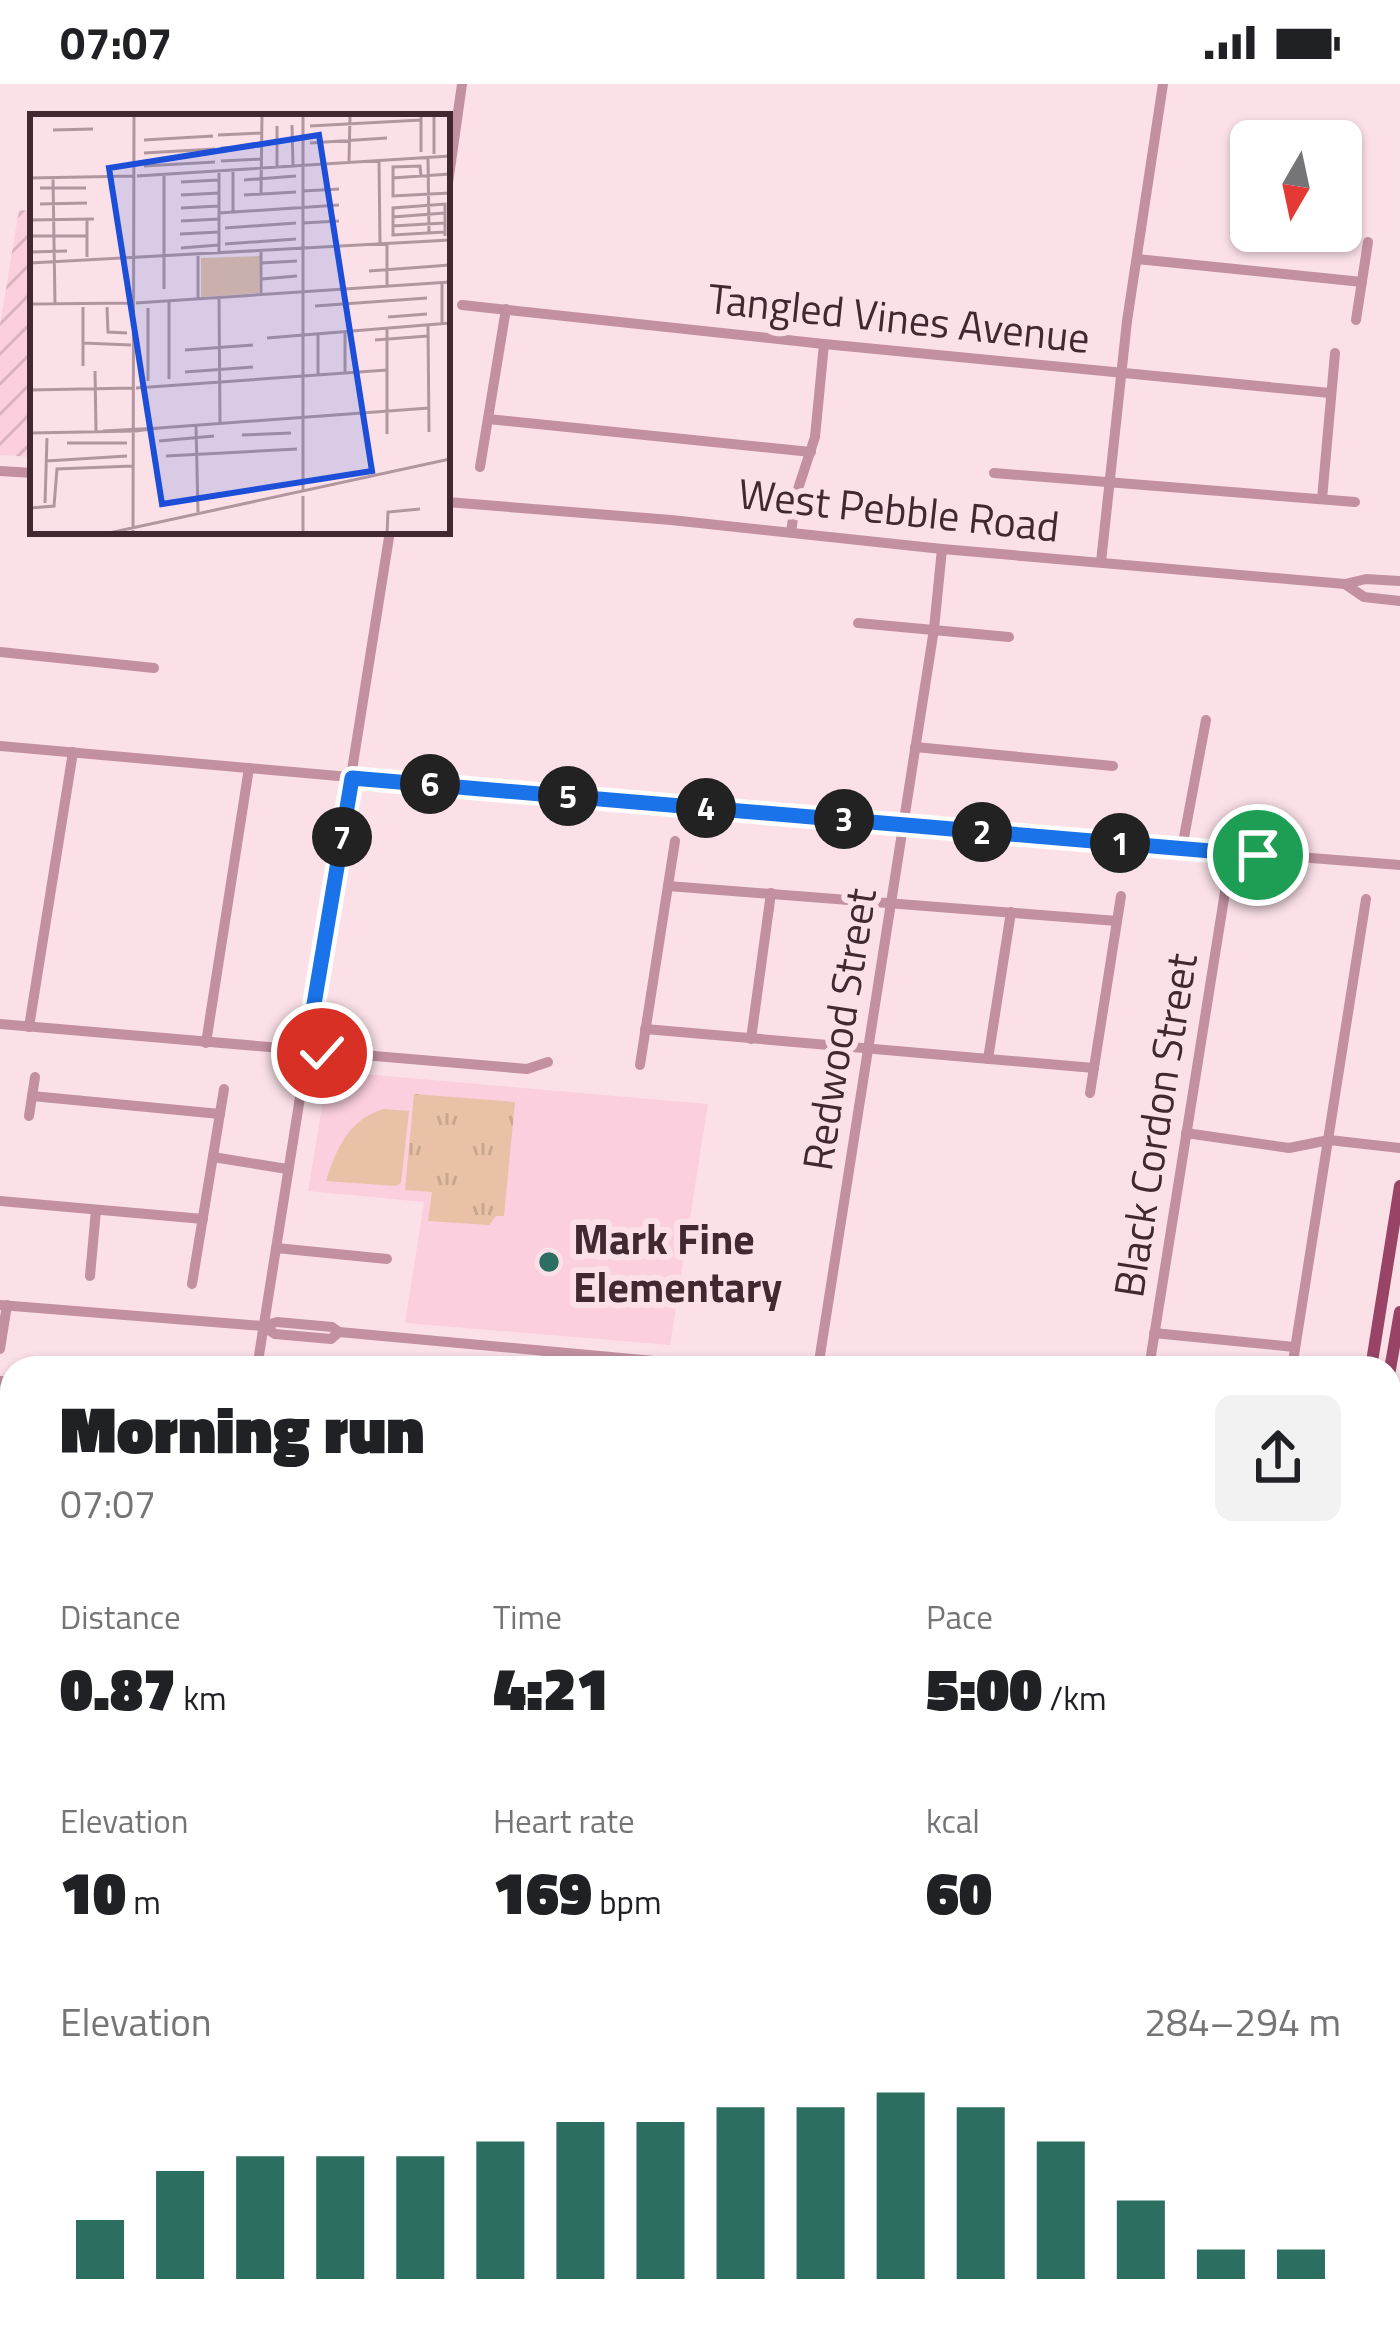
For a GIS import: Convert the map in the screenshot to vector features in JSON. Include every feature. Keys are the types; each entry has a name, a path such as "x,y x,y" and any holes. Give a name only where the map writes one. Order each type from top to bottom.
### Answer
{"main road":[{"path":"1378,1356 1376,1334 1400,1186"},
{"path":"1392,1356 1400,1312"}],"street":[{"path":"450,169 462,84"},
{"path":"1101,562 1121,372 1162,84"},
{"path":"1356,320 1368,242"},
{"path":"1137,259 1362,282"},
{"name":"Tangled Vines Avenue","path":"462,305 1330,393"},
{"path":"480,467 506,309"},
{"path":"791,532 797,492 811,452 824,344"},
{"path":"1322,499 1335,353"},
{"path":"488,418 811,452"},
{"path":"0,471 30,473"},
{"path":"994,473 1354,502"},
{"name":"West Pebble Road","path":"450,502 1345,584 1366,579 1400,581"},
{"path":"258,1356 391,534"},
{"name":"Redwood Street","path":"820,1356 934,629 942,549"},
{"name":"West Pebble Road","path":"1345,584 1364,597 1400,601"},
{"path":"859,623 1010,637"},
{"path":"0,652 154,668"},
{"path":"1182,848 1205,720"},
{"path":"0,746 1400,866"},
{"path":"915,747 1113,766"},
{"path":"29,1027 73,752"},
{"path":"206,1042 249,768"},
{"path":"640,1064 675,841"},
{"path":"668,886 1117,922"},
{"name":"Black Cordon Street","path":"1151,1356 1225,892"},
{"path":"751,1040 771,893"},
{"path":"1090,1093 1121,896"},
{"path":"1293,1356 1366,899"},
{"path":"988,1058 1011,912"},
{"path":"0,1024 527,1069 548,1061"},
{"path":"645,1029 1094,1067"},
{"path":"29,1116 35,1077"},
{"path":"192,1284 224,1089"},
{"path":"32,1096 220,1114"},
{"path":"1186,1133 1288,1148 1329,1140 1400,1148"},
{"path":"213,1157 287,1168"},
{"path":"0,1201 203,1219"},
{"path":"90,1276 96,1210"},
{"path":"276,1248 387,1259"},
{"path":"0,1348 3,1305 263,1326 275,1334 331,1339 339,1332 610,1356"},
{"path":"1154,1333 1294,1347"},
{"path":"539,1356 540,1349"}],"shaded area":[{"path":"19,210 30,211 30,457 0,455 0,325"},
{"name":"Mark Fine Elementary","path":"328,1071 708,1104 670,1345 405,1323 424,1202 308,1191"}],"green space":[{"path":"414,1094 515,1102 504,1216 496,1216 489,1225 428,1221 432,1192 405,1190"},
{"path":"384,1109 409,1111 401,1183 326,1181 353,1128"}],"place":[{"name":"Mark Fine Elementary","path":"549,1262"}],"route":[{"path":"322,1053 306,1052 352,778 1258,855"}]}
